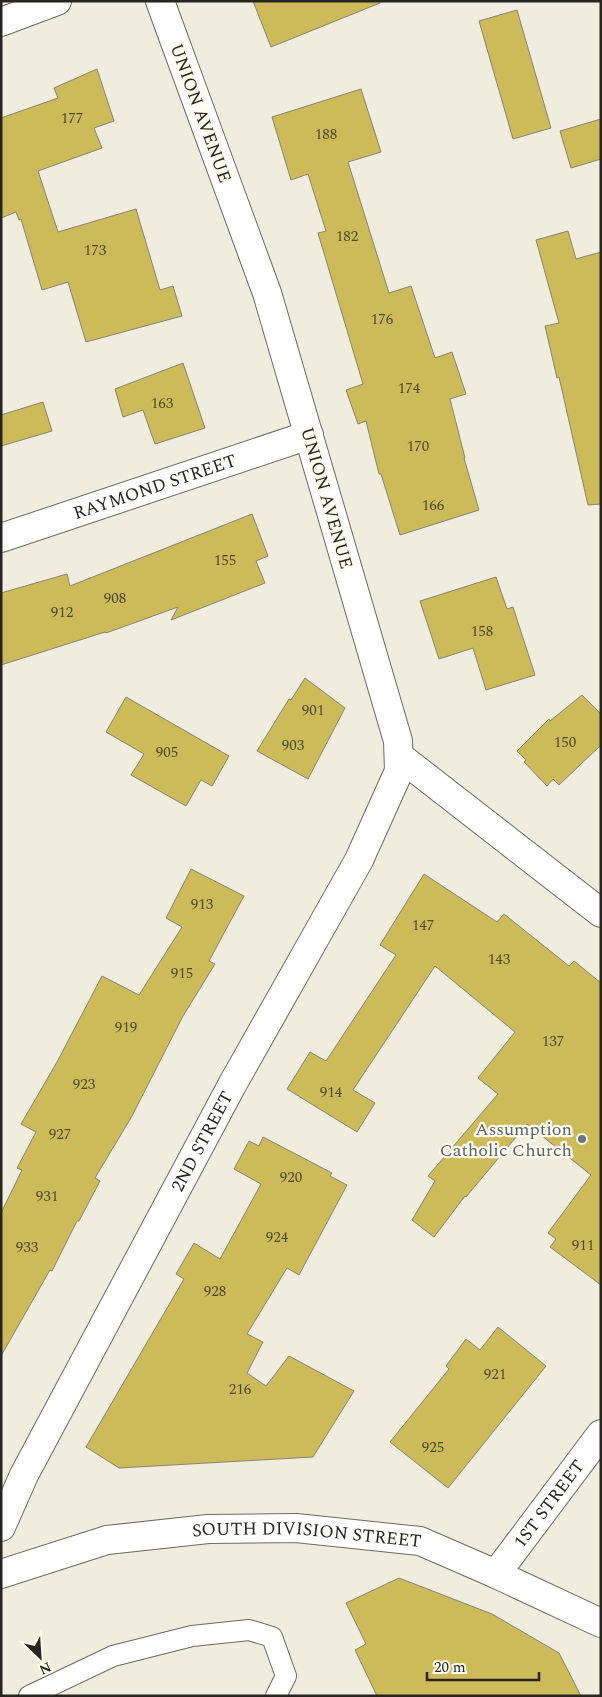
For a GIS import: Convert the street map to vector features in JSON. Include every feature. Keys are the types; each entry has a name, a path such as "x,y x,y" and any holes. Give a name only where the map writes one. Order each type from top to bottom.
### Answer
{"street":[{"path":"1,22 57,1"},
{"name":"UNION AVENUE","path":"160,1 267,293 398,741 399,756"},
{"name":"RAYMOND STREET","path":"1,538 309,435"},
{"path":"399,756 601,913"},
{"name":"2ND STREET","path":"1,1527 24,1476 232,1086 359,860 399,771 399,756"},
{"name":"1ST STREET","path":"496,1574 601,1434"},
{"name":"SOUTH DIVISION STREET","path":"1,1574 107,1540 208,1529 296,1528 420,1541 601,1623"}],"lane":[{"path":"30,1696 113,1656 192,1636 248,1630 272,1637 286,1676 276,1696"}],"building":[{"path":"253,1 380,1 380,3 271,47"},
{"path":"517,10 551,128 513,139 479,21"},
{"path":"97,69 114,121 94,128 102,148 38,171 58,232 136,209 160,290 173,286 182,316 86,342 68,282 42,290 21,219 19,220 16,212 1,218 1,118 58,98 54,88"},
{"path":"361,89 381,152 348,162 389,293 411,286 435,358 452,352 466,394 450,399 479,510 400,535 381,474 379,474 366,421 358,424 346,390 363,384 318,233 326,231 308,174 291,180 272,117"},
{"path":"601,119 601,159 571,168 560,131"},
{"path":"568,231 576,259 601,252 601,504 588,505 559,377 557,378 545,326 559,323 536,240"},
{"path":"183,363 205,428 155,444 143,410 123,417 115,389"},
{"path":"43,402 52,431 1,446 1,415"},
{"path":"252,514 268,556 256,561 265,583 171,620 178,607 106,633 1,665 1,593 67,574 70,586"},
{"path":"496,577 507,609 513,607 535,675 486,690 473,648 439,659 420,601"},
{"path":"305,678 345,708 308,779 257,751 289,699 291,700"},
{"path":"582,695 601,714 601,745 559,785 553,779 547,786 524,762 526,760 517,751 549,719 550,721"},
{"path":"126,697 229,756 212,786 201,780 186,806 131,775 144,754 106,732"},
{"path":"191,869 244,896 209,961 215,964 183,1016 132,1116 95,1178 100,1181 52,1271 50,1270 1,1356 1,1213 22,1170 17,1168 36,1132 21,1124 57,1062 102,976 139,995 182,927 166,918"},
{"path":"424,874 497,922 504,914 569,966 574,961 601,983 601,1285 550,1247 556,1239 548,1233 591,1175 527,1124 465,1196 434,1237 412,1220 435,1181 428,1176 498,1094 478,1078 515,1032 435,966 353,1090 375,1103 357,1132 287,1089 310,1052 326,1061 396,955 380,945"},
{"path":"263,1137 332,1173 330,1176 347,1185 299,1275 287,1268 247,1334 263,1342 247,1373 266,1386 289,1356 354,1391 313,1457 119,1468 86,1447 184,1279 176,1274 194,1243 220,1259 261,1184 234,1169 249,1141 259,1146"},
{"path":"498,1327 546,1366 448,1488 390,1442 449,1369 446,1366 466,1339 480,1350"},
{"path":"399,1578 492,1614 559,1653 581,1696 377,1696 355,1650 366,1644 346,1603"}],"place":[{"name":"Assumption Catholic Church","path":"582,1139"}]}
